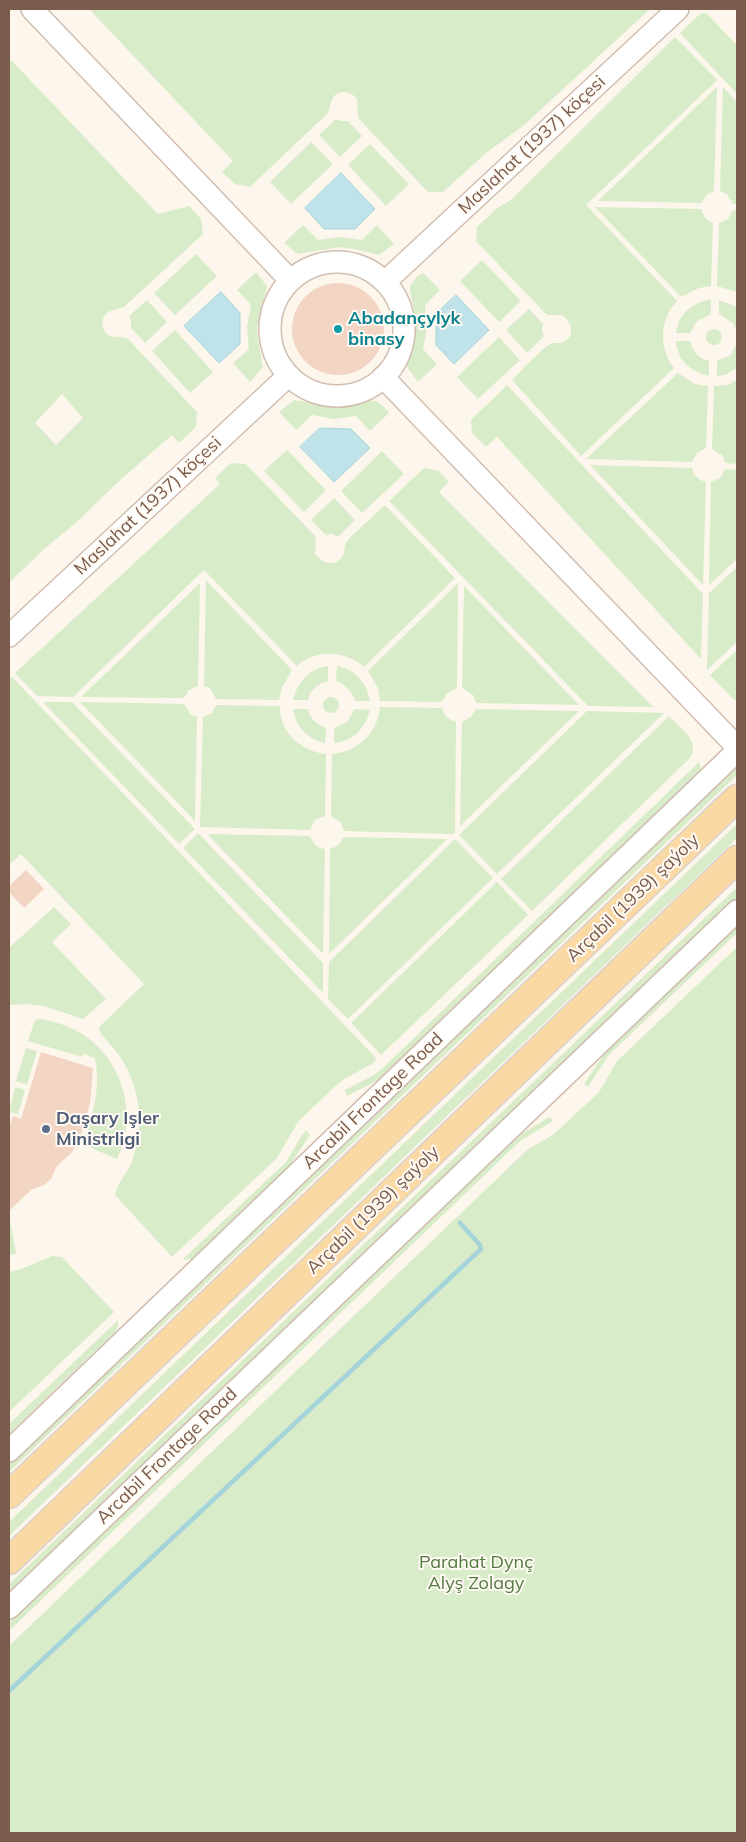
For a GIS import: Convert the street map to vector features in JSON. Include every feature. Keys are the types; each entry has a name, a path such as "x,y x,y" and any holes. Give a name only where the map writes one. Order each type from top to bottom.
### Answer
{"main road":[{"name":"Arçabil (1939) şaýoly","path":"9,1495 737,798"},
{"name":"Arçabil (1939) şaýoly","path":"9,1561 737,859"}],"street":[{"path":"32,9 290,280"},
{"name":"Maslahat (1937) köçesi","path":"385,282 678,9"},
{"path":"338,261 366,268 385,282 399,301 404,324 404,336 398,358 384,377 364,390 341,396 324,395 307,390 288,376 280,367 271,345 269,322 276,299 290,280 309,267 320,263 338,261"},
{"name":"Maslahat (1937) köçesi","path":"9,636 288,376"},
{"path":"384,377 737,747"},
{"name":"Arcabil Frontage Road","path":"9,1451 737,751"},
{"name":"Arcabil Frontage Road","path":"9,1608 737,911"}],"green space":[{"path":"89,9 649,10 523,126 486,153 443,192 428,192 359,119 357,100 351,94 345,92 334,96 328,113 250,187 235,184 222,172 233,161"},
{"path":"701,13 706,13 737,45 737,94 680,33"},
{"path":"675,37 717,80 586,205 677,301 667,317 663,334 666,352 674,368 581,456 512,380 551,343 561,343 569,338 571,330 569,322 562,315 548,315 545,313 476,241 477,227 496,209 512,199"},
{"path":"9,58 158,214 189,206 201,219 203,234 124,307 107,313 102,323 106,334 109,336 128,339 197,412 196,427 179,443 172,435 119,481 78,521 43,550 9,583","holes":["62,394 83,418 56,445 35,423"]},
{"path":"717,87 714,191 706,195 701,203 598,201"},
{"path":"723,87 737,102 737,204 733,204 727,194 720,191"},
{"path":"336,119 348,121 362,136 340,157 319,135"},
{"path":"311,142 333,164 291,204 270,182"},
{"path":"370,144 409,184 386,206 348,165"},
{"path":"595,207 701,209 706,218 713,223 711,286 699,288 681,297"},
{"path":"733,210 737,210 737,292 717,286 719,223 728,219"},
{"path":"303,225 318,240 340,237 362,240 377,225 394,244 379,255 340,247 298,254 284,243"},
{"path":"196,254 217,276 175,315 154,293"},
{"path":"482,260 521,301 499,322 460,281"},
{"path":"256,272 267,286 257,327 263,367 250,382 233,363 249,349 247,327 251,305 237,290"},
{"path":"423,273 440,290 425,305 427,327 423,349 437,364 418,382 407,367 416,325 410,286 417,276"},
{"path":"711,299 711,314 697,321 690,333 676,333 680,320 692,306"},
{"path":"147,300 167,322 145,343 131,328 129,316"},
{"path":"719,300 737,307 737,333 733,323 719,314"},
{"path":"529,309 543,324 542,331 544,336 527,353 506,330"},
{"path":"711,329 717,329 722,334 720,343 711,345 706,340 706,334"},
{"path":"175,330 213,372 190,393 152,351"},
{"path":"499,337 520,360 478,399 457,377"},
{"path":"676,341 690,341 696,354 709,361 709,376 696,372 686,364 679,354"},
{"path":"737,342 737,368 725,375 717,376 717,361 731,355"},
{"path":"678,373 695,384 708,386 706,448 697,453 692,462 586,459"},
{"path":"737,380 737,464 725,463 723,456 712,449 714,386 727,385"},
{"path":"507,385 703,594 701,659 497,437 486,447 472,433 471,420"},
{"path":"294,400 336,408 374,401 384,407 389,413 370,431 356,416 334,419 312,415 296,430 279,412"},
{"path":"287,450 326,490 304,512 264,471"},
{"path":"382,451 404,474 362,513 341,491"},
{"path":"231,463 246,464 315,536 315,554 321,560 329,563 337,562 344,553 346,542 385,505 455,578 364,667 348,657 330,654 312,657 304,660 297,666 204,570 73,697 37,696 15,673 220,484 215,478"},
{"path":"590,465 692,468 696,477 706,482 703,585"},
{"path":"424,468 439,471 449,482 439,492 653,707 588,706 389,501"},
{"path":"725,469 737,470 737,559 709,585 711,482 720,478"},
{"path":"334,498 355,520 338,537 332,534 326,535 311,520"},
{"path":"737,567 737,642 707,670 709,593"},
{"path":"206,580 292,670 282,688 279,700 216,699 210,688 204,686"},
{"path":"200,583 198,686 189,690 184,698 81,697"},
{"path":"458,583 457,688 447,693 442,702 380,701 378,688 368,671"},
{"path":"464,586 579,705 476,703 473,695 462,688"},
{"path":"737,650 737,701 710,675"},
{"path":"328,666 328,681 315,688 310,693 308,700 293,700 298,687 305,677 315,670"},
{"path":"337,666 349,670 359,678 366,688 370,701 355,701 348,688 336,681"},
{"path":"12,677 377,1059 372,1064 344,1079 331,1090 298,1122 277,1158 172,1257 115,1195 132,1161 136,1148 139,1120 138,1106 136,1092 125,1066 99,1030 100,1026 144,984 21,854 9,865 9,680"},
{"path":"328,697 334,697 339,702 337,711 328,713 323,708 323,702"},
{"path":"43,702 72,702 195,829 179,844"},
{"path":"80,702 184,704 191,715 197,717 195,821"},
{"path":"216,705 280,706 283,724 293,739 308,749 326,754 325,816 315,820 310,830 200,827 203,717 212,713"},
{"path":"380,707 442,708 447,717 456,722 455,832 453,834 344,831 341,823 331,816 332,754 350,749 365,740 375,725"},
{"path":"293,709 308,709 314,721 326,728 325,743 313,739 303,731 294,715"},
{"path":"355,709 370,710 365,723 352,737 334,743 334,728 347,722"},
{"path":"476,709 579,711 460,826 462,722 471,717"},
{"path":"587,711 664,713 497,874 459,835"},
{"path":"669,716 691,740 693,752 690,758 532,911 501,879"},
{"path":"699,762 701,768 699,772 390,1070 378,1080 347,1096 345,1090 374,1075 386,1065"},
{"path":"737,767 737,775 9,1472 9,1464"},
{"path":"737,824 737,838 9,1536 9,1522"},
{"path":"198,833 323,963 323,993 183,848"},
{"path":"207,834 310,836 316,845 325,849 323,954"},
{"path":"343,837 447,839 329,954 330,849 339,845"},
{"path":"455,839 493,878 348,1019 328,999 329,962"},
{"path":"497,882 528,915 381,1055 351,1023"},
{"path":"737,887 737,898 9,1594 9,1584"},
{"path":"54,907 71,924 52,942 106,999 83,1019 44,1006 9,1005 9,948"},
{"path":"737,925 737,933 609,1055 588,1087 584,1084 606,1051"},
{"name":"Parahat Dynç Alyş Zolagy","path":"737,947 737,1833 9,1833 9,1646 527,1150 554,1134 599,1092 617,1061"},
{"path":"37,1019 67,1026 91,1040 115,1069 122,1086 126,1104 127,1123 124,1141 117,1159 82,1144 95,1102 97,1069 95,1058 84,1054 82,1057 28,1041"},
{"path":"26,1048 37,1051 27,1085 16,1081"},
{"path":"15,1087 25,1090 18,1114 9,1112"},
{"path":"550,1117 553,1121 520,1141 9,1631 9,1623 516,1137"},
{"path":"306,1130 310,1135 286,1171 192,1259 182,1260 286,1162"},
{"path":"9,1214 16,1253 9,1256"},
{"path":"52,1256 62,1257 114,1312 9,1412 9,1272"},
{"path":"118,1320 115,1332 9,1434 9,1424"}],"water":[{"path":"341,173 375,209 355,229 324,229 305,208"},
{"path":"221,292 240,313 240,344 219,363 184,326"},
{"path":"456,295 489,330 454,364 436,345 436,314"},
{"path":"320,428 351,429 370,448 334,482 300,447"}],"building":[{"name":"Abadançylyk binasy","path":"338,283 356,286 371,296 381,311 384,329 381,347 371,362 356,372 338,375 320,372 305,362 295,347 292,329 295,311 305,296 320,286"},
{"path":"26,870 44,889 24,908 9,892 9,886"},
{"name":"Daşary Işler Ministrligi","path":"41,1052 93,1068 90,1104 81,1134 72,1152 57,1166 51,1179 44,1185 31,1190 9,1211 9,1128 13,1116 21,1119"}],"waterway":[{"path":"9,1691 481,1249 480,1245 460,1223"}],"place":[{"name":"Abadançylyk binasy","path":"338,329"},
{"name":"Daşary Işler Ministrligi","path":"46,1129"}]}
